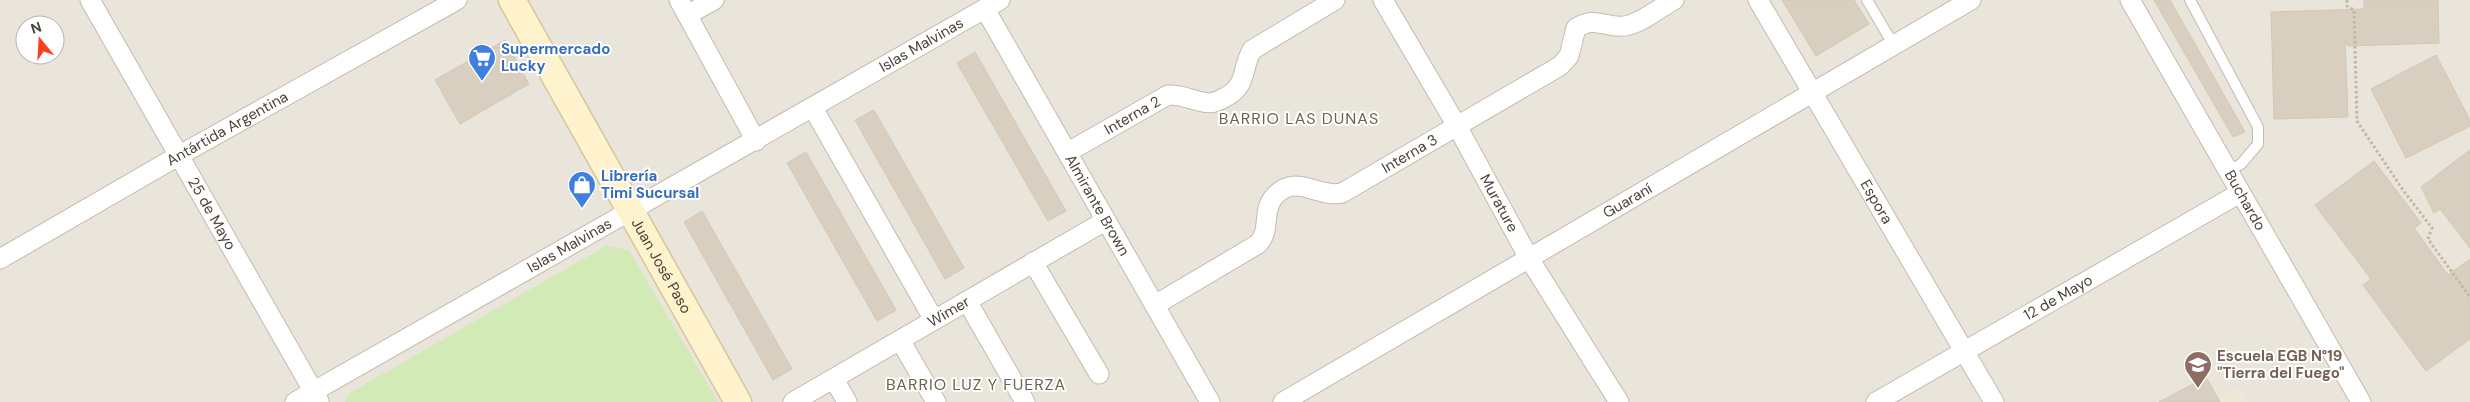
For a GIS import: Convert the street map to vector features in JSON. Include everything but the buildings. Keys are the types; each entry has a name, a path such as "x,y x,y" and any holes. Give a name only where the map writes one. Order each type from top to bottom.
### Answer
{"main road":[{"name":"Juan José Paso","path":"512,0 738,402"}],"street":[{"name":"25 de Mayo","path":"90,0 317,397"},
{"name":"Antártida Argentina","path":"0,259 178,156 456,0"},
{"path":"714,0 683,8 756,141"},
{"name":"Interna 2","path":"1068,152 1168,95 1213,103 1226,97 1237,90 1242,82 1252,50 1335,0"},
{"name":"Murature","path":"1383,0 1457,126 1530,260 1619,402"},
{"name":"Interna 3","path":"1155,304 1258,244 1266,231 1269,206 1279,192 1291,187 1303,186 1327,195 1342,193 1560,66 1569,56 1576,28 1584,22 1622,26 1632,24 1674,0"},
{"name":"Espora","path":"1758,0 1994,402"},
{"name":"Guaraní","path":"1283,402 1530,260 1893,44 1971,0"},
{"name":"Buchardo","path":"2130,0 2227,172 2361,402"},
{"name":"Islas Malvinas","path":"295,402 317,397 632,212 993,5"},
{"name":"Almirante Brown","path":"993,5 1105,221 1155,304 1210,402"},
{"path":"813,108 934,320"},
{"name":"12 de Mayo","path":"1876,402 2240,193"},
{"name":"Wimer","path":"793,402 1105,221"},
{"path":"1033,262 1099,374"},
{"path":"967,301 1025,402"},
{"path":"900,340 936,402"},
{"path":"834,378 847,402"}],"lane":[{"path":"1867,0 1893,44"},
{"path":"2190,0 2258,128 2258,144 2241,164 2227,172"}],"path":[{"path":"2347,0 2347,6 2354,10 2357,121 2402,190 2432,228 2428,239 2470,297"}],"shaded area":[{"path":"0,0 2470,0 2470,402 0,402"},
{"name":"Escuela EGB N°19 \"Tierra del Fuego\"","path":"2206,377 2218,398 2240,387 2248,402 2159,402"}],"green space":[{"path":"606,246 629,250 718,402 345,402 348,394"}],"place":[{"name":"Supermercado Lucky","path":"482,82"},
{"name":"Librería Timi Sucursal","path":"582,209"},
{"name":"Escuela EGB N°19 \"Tierra del Fuego\"","path":"2198,389"}],"district":[{"name":"BARRIO LAS DUNAS","path":"1299,118"},
{"name":"BARRIO LUZ Y FUERZA","path":"976,384"}]}
